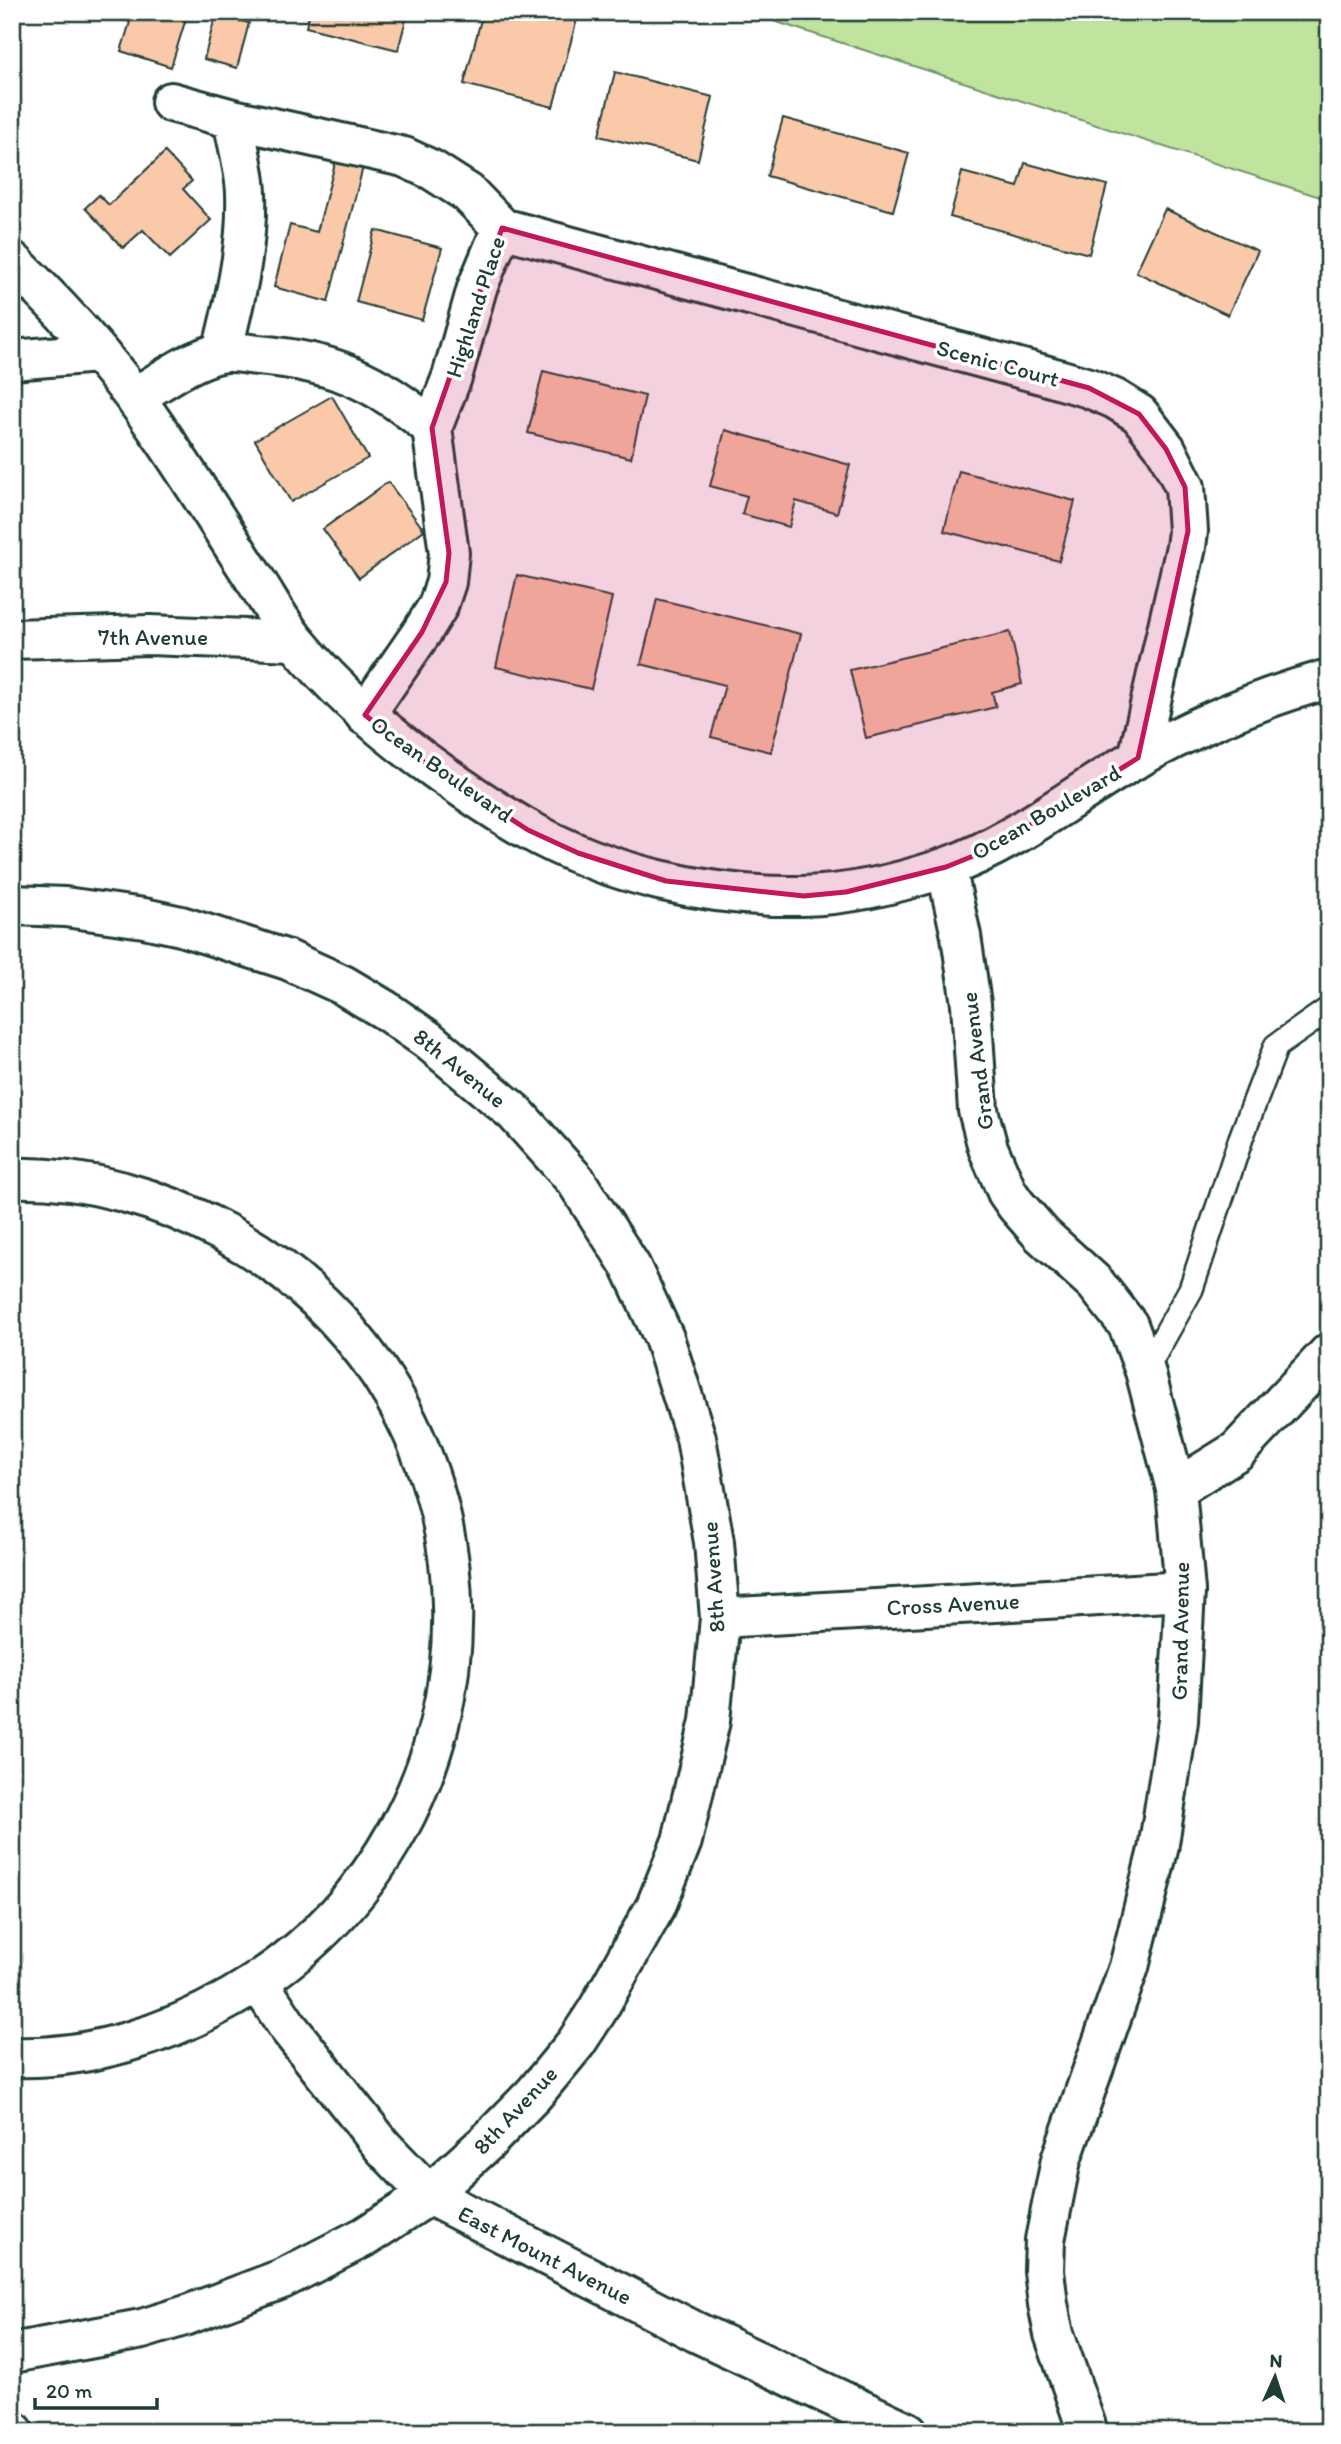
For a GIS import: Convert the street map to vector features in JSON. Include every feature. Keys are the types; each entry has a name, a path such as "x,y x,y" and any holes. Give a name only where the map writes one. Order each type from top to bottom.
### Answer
{"street":[{"name":"Highland Place","path":"171,102 233,119 404,156 468,193 502,228 477,288 452,377 432,428 449,553 446,582 438,606 365,715"},
{"path":"222,352 239,283 246,213 246,189 233,119"},
{"name":"Scenic Court","path":"502,228 1089,388 1115,399 1139,414 1166,449 1185,486 1188,531 1138,758"},
{"name":"Ocean Boulevard","path":"12,261 135,397 294,640 365,715 434,769 528,830 578,853 666,881 748,894 804,896 846,892 946,867 993,848 1138,758 1232,711 1290,689 1329,679"},
{"path":"135,397 190,364 222,352 317,362 348,373 391,396 432,428"},
{"path":"12,360 98,353"},
{"name":"7th Avenue","path":"12,639 150,635 294,640"},
{"name":"Grand Avenue","path":"946,867 961,936 971,1004 978,1110 988,1147 1007,1192 1016,1205 1042,1235 1095,1283 1128,1325 1145,1371 1176,1489 1185,1591 1178,1721 1158,1850 1129,1967 1061,2160 1045,2240 1044,2271 1054,2334 1088,2432"},
{"name":"8th Avenue","path":"12,905 65,907 144,918 181,926 288,960 343,985 386,1010 428,1040 515,1113 576,1181 631,1266 664,1338 695,1438 714,1542 720,1618 709,1721 682,1841 656,1906 597,2011 576,2043 534,2094 429,2195 366,2236 282,2279 142,2329 12,2353"},
{"path":"12,1178 85,1184 142,1197 197,1218 248,1246 304,1289 338,1321 375,1367 407,1421 432,1479 447,1541 453,1604 451,1667 439,1730 418,1790 389,1846 353,1898 309,1944 259,1983 204,2014 144,2038 82,2052 12,2057"},
{"path":"1176,1489 1237,1451 1329,1353"},
{"name":"Cross Avenue","path":"720,1618 1185,1591"},
{"name":"East Mount Avenue","path":"259,1983 288,2027 383,2147 429,2195 696,2332 908,2432"}],"lane":[{"path":"1145,1371 1191,1289 1241,1138 1276,1046 1329,1009"}],"highlighted area":[{"path":"502,228 1089,388 1139,414 1166,449 1185,487 1188,531 1138,758 993,848 946,867 846,892 804,896 666,881 578,853 528,830 424,762 365,715 422,632 446,582 449,553 432,428"}],"green space":[{"path":"746,12 1329,12 1329,200"}],"building":[{"path":"188,12 171,67 121,51 130,22 103,13"},
{"path":"310,12 408,12 398,50 306,27"},
{"path":"483,12 579,12 553,107 464,84"},
{"path":"216,14 249,23 237,68 204,59"},
{"path":"615,72 713,97 698,160 599,136"},
{"path":"783,118 909,153 893,211 767,176"},
{"path":"165,152 192,181 183,189 211,220 170,258 143,230 123,248 85,208 99,195 109,205"},
{"path":"336,160 363,167 328,302 274,287 290,225 317,232"},
{"path":"1025,163 1107,185 1089,254 950,217 962,172 1018,187"},
{"path":"1165,209 1258,251 1228,315 1136,272"},
{"path":"375,230 442,248 422,320 356,302"},
{"path":"543,371 645,396 631,458 528,433"},
{"path":"332,396 368,458 291,502 255,440"},
{"path":"725,430 850,465 837,513 796,501 789,527 742,514 747,496 710,486"},
{"path":"959,471 1075,501 1059,561 944,531"},
{"path":"388,482 424,530 359,578 323,529"},
{"path":"517,575 612,597 591,689 496,667"},
{"path":"657,599 801,634 771,752 711,737 725,685 641,664"},
{"path":"1010,632 1022,684 992,692 996,707 866,738 850,670"}]}
